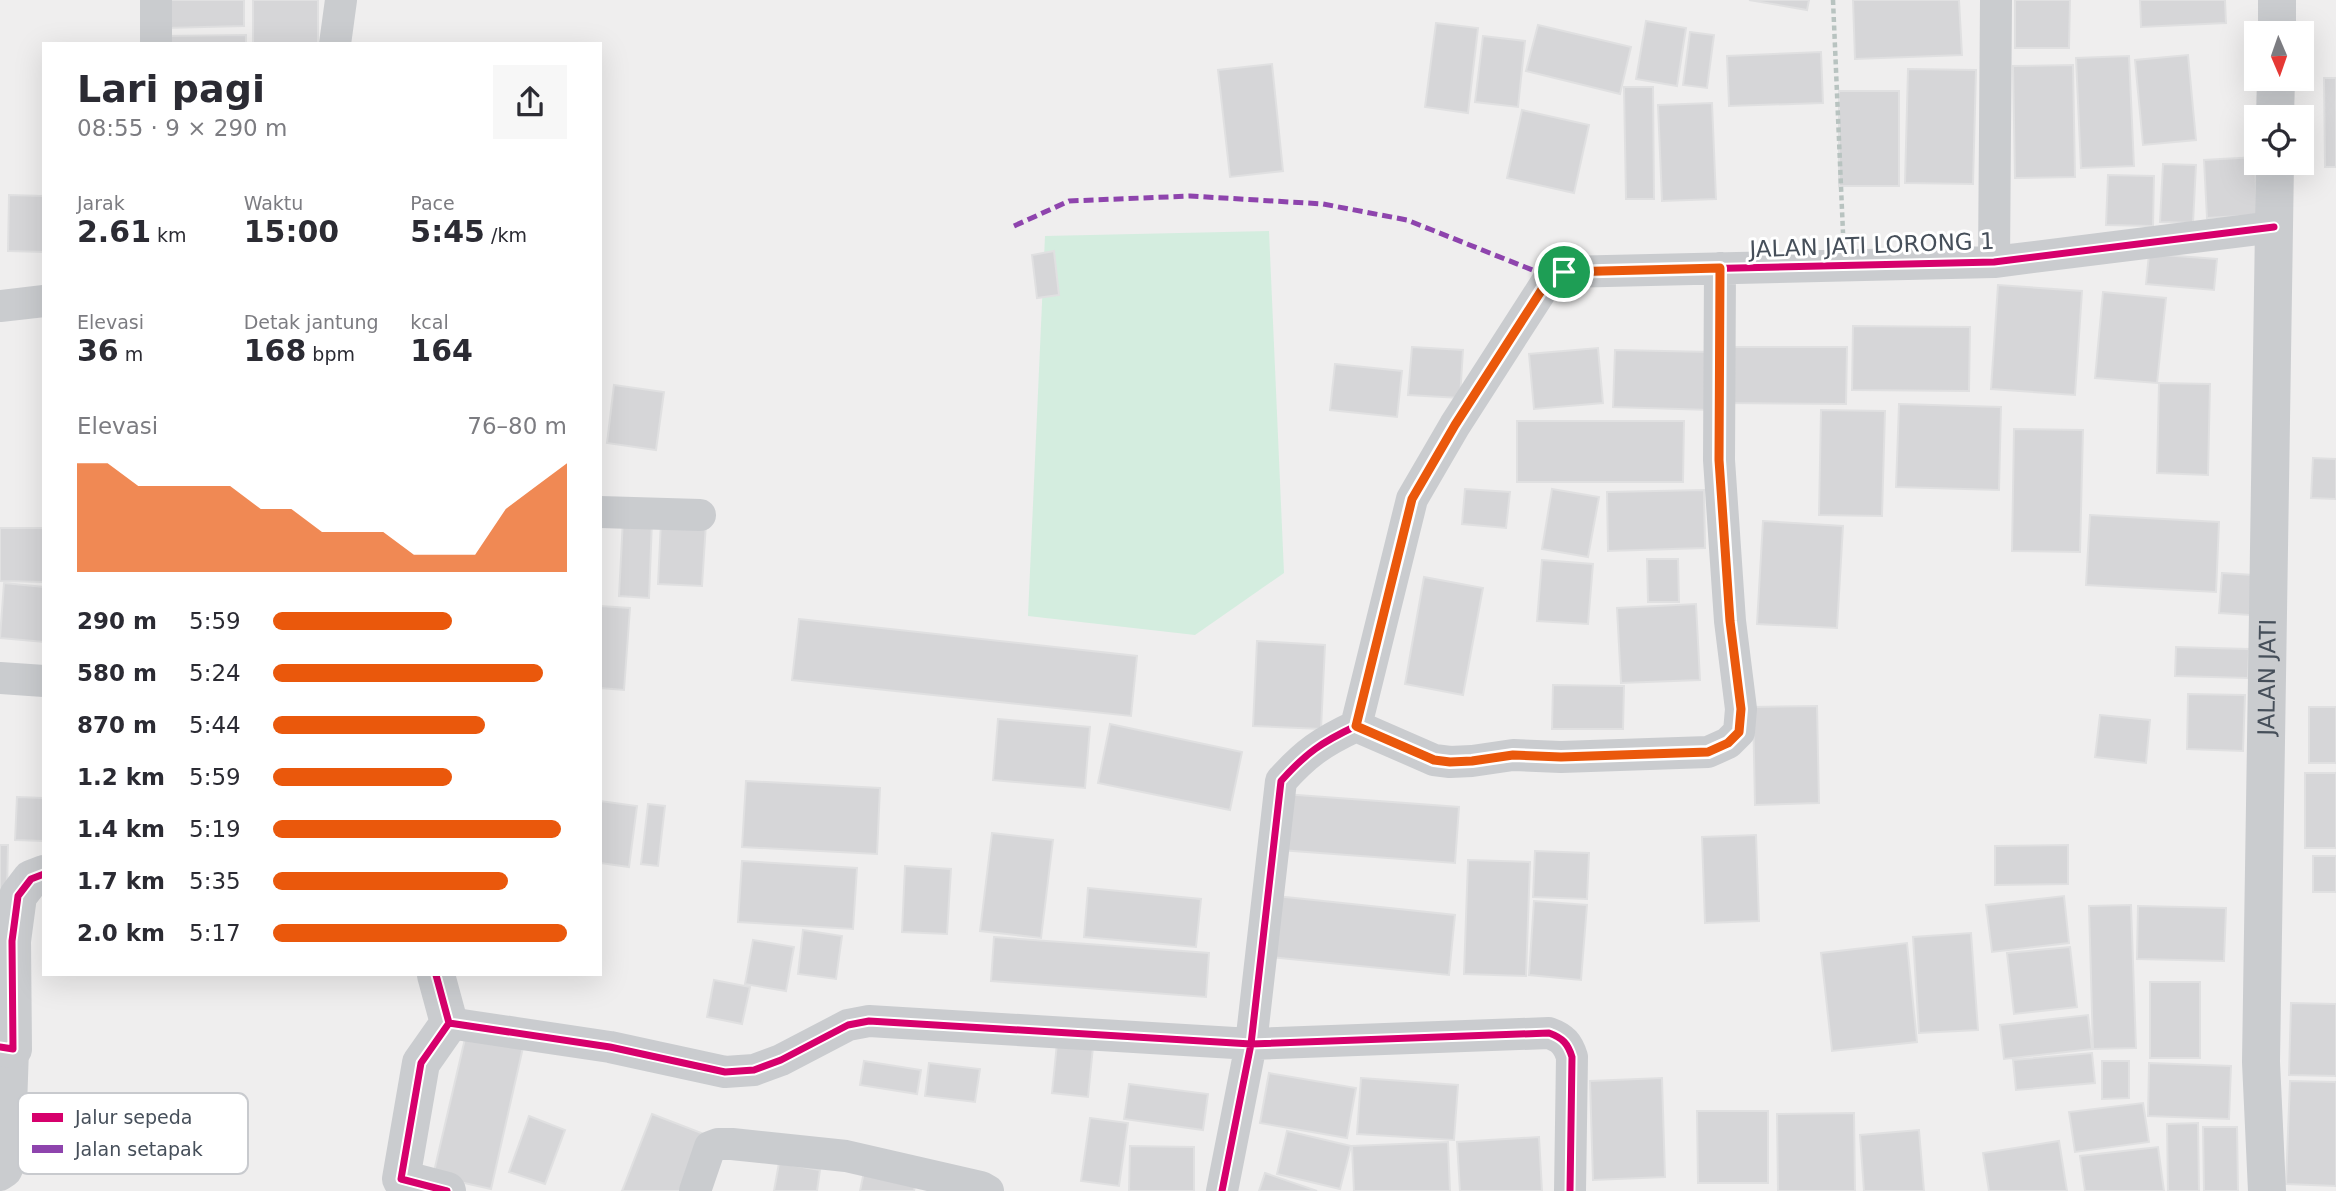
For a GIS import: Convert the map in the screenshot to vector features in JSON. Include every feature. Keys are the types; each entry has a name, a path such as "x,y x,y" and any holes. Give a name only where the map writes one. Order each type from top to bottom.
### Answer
{"street":[{"path":"156,0 156,42"},
{"path":"335,42 341,0"},
{"name":"JALAN JATI LORONG 1","path":"1994,262 1996,0"},
{"path":"2277,0 2277,21"},
{"name":"JALAN JATI","path":"2267,1191 2261,1062 2275,175"},
{"name":"JALAN JATI LORONG 1","path":"1356,726 1412,499 1455,425 1550,277 1564,272 1994,262 2274,227"},
{"path":"1222,1191 1251,1044 1281,781 1300,760 1323,741 1356,726 1434,760 1450,762 1513,755 1561,757 1708,752 1728,743 1739,732 1741,709 1730,621 1719,460 1720,268"},
{"path":"0,306 42,301"},
{"path":"602,512 701,515"},
{"path":"0,678 42,681"},
{"path":"0,1175 6,1171 9,1164 7,1048 12,941 18,896 31,879 42,875"},
{"path":"436,976 449,1023"},
{"path":"449,1023 610,1047 725,1072 754,1070 781,1060 848,1025 869,1021 1251,1044 1536,1033 1555,1035 1568,1045 1572,1058 1570,1191"},
{"path":"447,1191 400,1185 421,1063 449,1023"},
{"path":"695,1191 710,1147 732,1144 846,1156 981,1187 988,1191"}],"path":[{"path":"1833,0 1844,265"}],"green space":[{"path":"1269,231 1284,573 1195,635 1028,616 1045,236"}],"building":[{"path":"164,0 244,0 244,26 165,28"},
{"path":"253,0 318,0 318,42 253,42"},
{"path":"1749,0 1809,0 1807,10"},
{"path":"1853,0 1959,0 1962,55 1855,59"},
{"path":"2015,0 2070,0 2069,48 2015,48"},
{"path":"2140,0 2225,0 2226,23 2141,27"},
{"path":"1646,21 1686,28 1677,86 1636,79"},
{"path":"1436,23 1478,28 1468,113 1425,107"},
{"path":"1538,25 1631,47 1620,94 1526,71"},
{"path":"1690,32 1714,35 1707,88 1683,85"},
{"path":"246,35 246,42 161,42 161,36"},
{"path":"1483,36 1525,41 1518,107 1475,102"},
{"path":"1821,52 1823,103 1729,106 1727,56"},
{"path":"2188,55 2196,140 2143,145 2135,60"},
{"path":"2129,56 2134,166 2081,168 2076,58"},
{"path":"1272,64 1283,171 1230,177 1218,70"},
{"path":"2073,65 2075,177 2015,178 2013,66"},
{"path":"1908,69 1976,70 1973,184 1905,183"},
{"path":"2324,78 2336,78 2336,167 2325,167"},
{"path":"1624,87 1653,87 1654,199 1626,199"},
{"path":"1839,91 1899,91 1899,186 1839,186"},
{"path":"1712,103 1716,199 1662,201 1658,105"},
{"path":"1522,110 1589,125 1574,193 1507,178"},
{"path":"2244,158 2244,175 2256,175 2257,215 2207,218 2204,160"},
{"path":"2163,164 2196,165 2193,223 2160,222"},
{"path":"2108,175 2154,176 2153,226 2106,225"},
{"path":"9,195 42,196 42,252 8,251"},
{"path":"1054,251 1059,295 1037,298 1032,255"},
{"path":"2149,254 2217,259 2214,290 2146,284"},
{"path":"1998,285 2082,291 2075,395 1991,389"},
{"path":"2103,292 2166,298 2157,383 2095,378"},
{"path":"1853,326 1970,327 1969,391 1852,390"},
{"path":"1412,347 1463,350 1460,398 1408,395"},
{"path":"1727,347 1847,347 1846,404 1726,403"},
{"path":"1598,348 1603,403 1534,409 1529,354"},
{"path":"1615,350 1712,352 1711,410 1613,407"},
{"path":"1335,364 1402,371 1397,417 1330,410"},
{"path":"2159,383 2210,384 2208,475 2157,473"},
{"path":"614,385 664,392 656,450 607,443"},
{"path":"1899,404 2001,407 1999,490 1896,487"},
{"path":"1821,410 1885,411 1882,516 1819,515"},
{"path":"1517,421 1684,421 1683,482 1517,482"},
{"path":"2014,429 2083,430 2080,552 2012,551"},
{"path":"2313,458 2336,459 2336,499 2311,498"},
{"path":"1465,489 1510,492 1506,528 1462,524"},
{"path":"1552,489 1599,497 1588,557 1542,549"},
{"path":"1704,490 1705,548 1608,551 1607,492"},
{"path":"2090,515 2219,522 2216,592 2086,585"},
{"path":"623,519 652,521 649,598 619,596"},
{"path":"661,521 706,523 702,586 658,584"},
{"path":"1763,521 1843,526 1837,628 1757,624"},
{"path":"0,528 42,528 42,582 0,581"},
{"path":"1647,559 1678,559 1679,602 1648,602"},
{"path":"1542,560 1593,564 1588,624 1537,621"},
{"path":"2222,573 2253,575 2250,615 2219,613"},
{"path":"1424,577 1483,588 1463,695 1405,684"},
{"path":"4,583 42,587 42,642 0,638"},
{"path":"1696,604 1700,680 1621,683 1617,608"},
{"path":"602,606 630,608 624,690 602,688"},
{"path":"799,619 1137,656 1131,716 792,680"},
{"path":"1257,641 1325,645 1321,729 1253,726"},
{"path":"2176,647 2249,649 2248,678 2175,676"},
{"path":"1553,685 1624,686 1623,729 1552,729"},
{"path":"2188,694 2245,695 2243,751 2187,749"},
{"path":"1817,706 1819,803 1755,805 1753,707"},
{"path":"2309,707 2336,707 2336,763 2309,763"},
{"path":"2100,715 2150,720 2146,763 2095,757"},
{"path":"998,719 1090,727 1085,788 993,780"},
{"path":"1110,724 1242,752 1230,810 1098,783"},
{"path":"2305,773 2336,773 2336,848 2305,848"},
{"path":"746,781 880,788 877,854 742,847"},
{"path":"1284,794 1459,807 1455,863 1280,850"},
{"path":"17,797 42,798 42,841 15,840"},
{"path":"602,801 637,806 629,867 602,863"},
{"path":"648,804 665,806 658,866 641,864"},
{"path":"992,833 1053,840 1041,938 980,931"},
{"path":"1756,835 1759,921 1705,923 1702,837"},
{"path":"0,845 8,845 7,891 0,891"},
{"path":"2068,845 2068,884 1995,885 1995,846"},
{"path":"1535,851 1589,853 1587,899 1533,897"},
{"path":"2313,856 2336,856 2336,892 2313,892"},
{"path":"1468,860 1530,862 1526,976 1464,974"},
{"path":"742,861 857,868 853,929 738,922"},
{"path":"905,866 951,869 947,934 902,932"},
{"path":"1088,888 1201,899 1196,947 1084,937"},
{"path":"1276,896 1455,915 1449,975 1270,957"},
{"path":"2064,896 2069,943 1992,952 1986,905"},
{"path":"1534,901 1587,905 1581,980 1529,975"},
{"path":"2131,905 2136,1048 2093,1049 2089,906"},
{"path":"2138,906 2226,908 2224,961 2137,959"},
{"path":"803,930 842,936 836,979 798,974"},
{"path":"1971,933 1978,1030 1919,1033 1913,937"},
{"path":"994,937 1209,953 1206,997 991,981"},
{"path":"753,940 794,947 786,991 745,984"},
{"path":"1907,943 1917,1042 1832,1051 1821,953"},
{"path":"2070,947 2077,1007 2014,1014 2007,953"},
{"path":"714,980 750,987 742,1024 707,1017"},
{"path":"2150,982 2200,982 2200,1058 2150,1058"},
{"path":"2291,1003 2336,1004 2336,1076 2289,1075"},
{"path":"2088,1015 2092,1049 2004,1059 2000,1025"},
{"path":"467,1030 524,1043 491,1189 433,1176"},
{"path":"1057,1043 1093,1047 1088,1097 1052,1093"},
{"path":"2092,1053 2095,1083 2016,1090 2013,1060"},
{"path":"864,1061 921,1070 917,1094 860,1085"},
{"path":"2102,1061 2129,1061 2129,1098 2102,1099"},
{"path":"929,1063 980,1069 975,1102 925,1096"},
{"path":"2149,1063 2231,1066 2229,1119 2148,1116"},
{"path":"1269,1073 1356,1088 1347,1138 1260,1123"},
{"path":"1361,1078 1458,1085 1454,1140 1357,1134"},
{"path":"1662,1078 1665,1177 1593,1180 1590,1081"},
{"path":"2290,1081 2336,1082 2336,1186 2286,1184"},
{"path":"1129,1084 1208,1094 1203,1130 1124,1119"},
{"path":"2143,1103 2149,1142 2075,1152 2069,1112"},
{"path":"1697,1111 1768,1111 1768,1183 1698,1183"},
{"path":"1854,1113 1855,1191 1778,1191 1777,1114"},
{"path":"652,1114 704,1134 682,1191 622,1191"},
{"path":"529,1116 565,1130 545,1184 509,1172"},
{"path":"1090,1118 1128,1123 1119,1186 1081,1181"},
{"path":"2198,1123 2199,1191 2168,1191 2167,1124"},
{"path":"2203,1127 2237,1127 2238,1191 2204,1191"},
{"path":"1919,1130 1924,1191 1864,1191 1860,1135"},
{"path":"1287,1131 1351,1146 1340,1189 1277,1174"},
{"path":"1539,1137 1542,1191 1460,1191 1457,1142"},
{"path":"2059,1141 2067,1191 1989,1191 1983,1153"},
{"path":"1448,1142 1450,1191 1354,1191 1352,1146"},
{"path":"1130,1146 1194,1147 1194,1191 1129,1191"},
{"path":"2158,1147 2164,1191 2085,1191 2080,1156"},
{"path":"779,1163 820,1170 817,1191 774,1191"},
{"path":"865,1167 917,1178 914,1191 860,1191"},
{"path":"1265,1173 1317,1191 1259,1191"}],"marked path":[{"path":"1014,226 1069,201 1190,196 1323,204 1407,220 1550,277"}],"cycle path":[{"path":"1222,1191 1251,1044 1281,781 1315,749 1356,726 1412,499 1455,425 1550,277 1564,272 1994,262 2274,227"},
{"path":"0,1047 13,1049 12,941 18,896 31,879 42,875"},
{"path":"436,976 449,1023 421,1063 401,1179 447,1191"},
{"path":"449,1023 610,1047 725,1072 754,1070 781,1060 848,1025 869,1021 1251,1044 1549,1033 1564,1042 1572,1057 1570,1191"}],"route":[{"path":"1720,268 1719,460 1730,621 1741,709 1739,732 1728,743 1708,752 1561,757 1513,755 1472,761 1434,760 1356,726 1412,499 1455,425 1550,277 1564,272 1720,268"}]}
